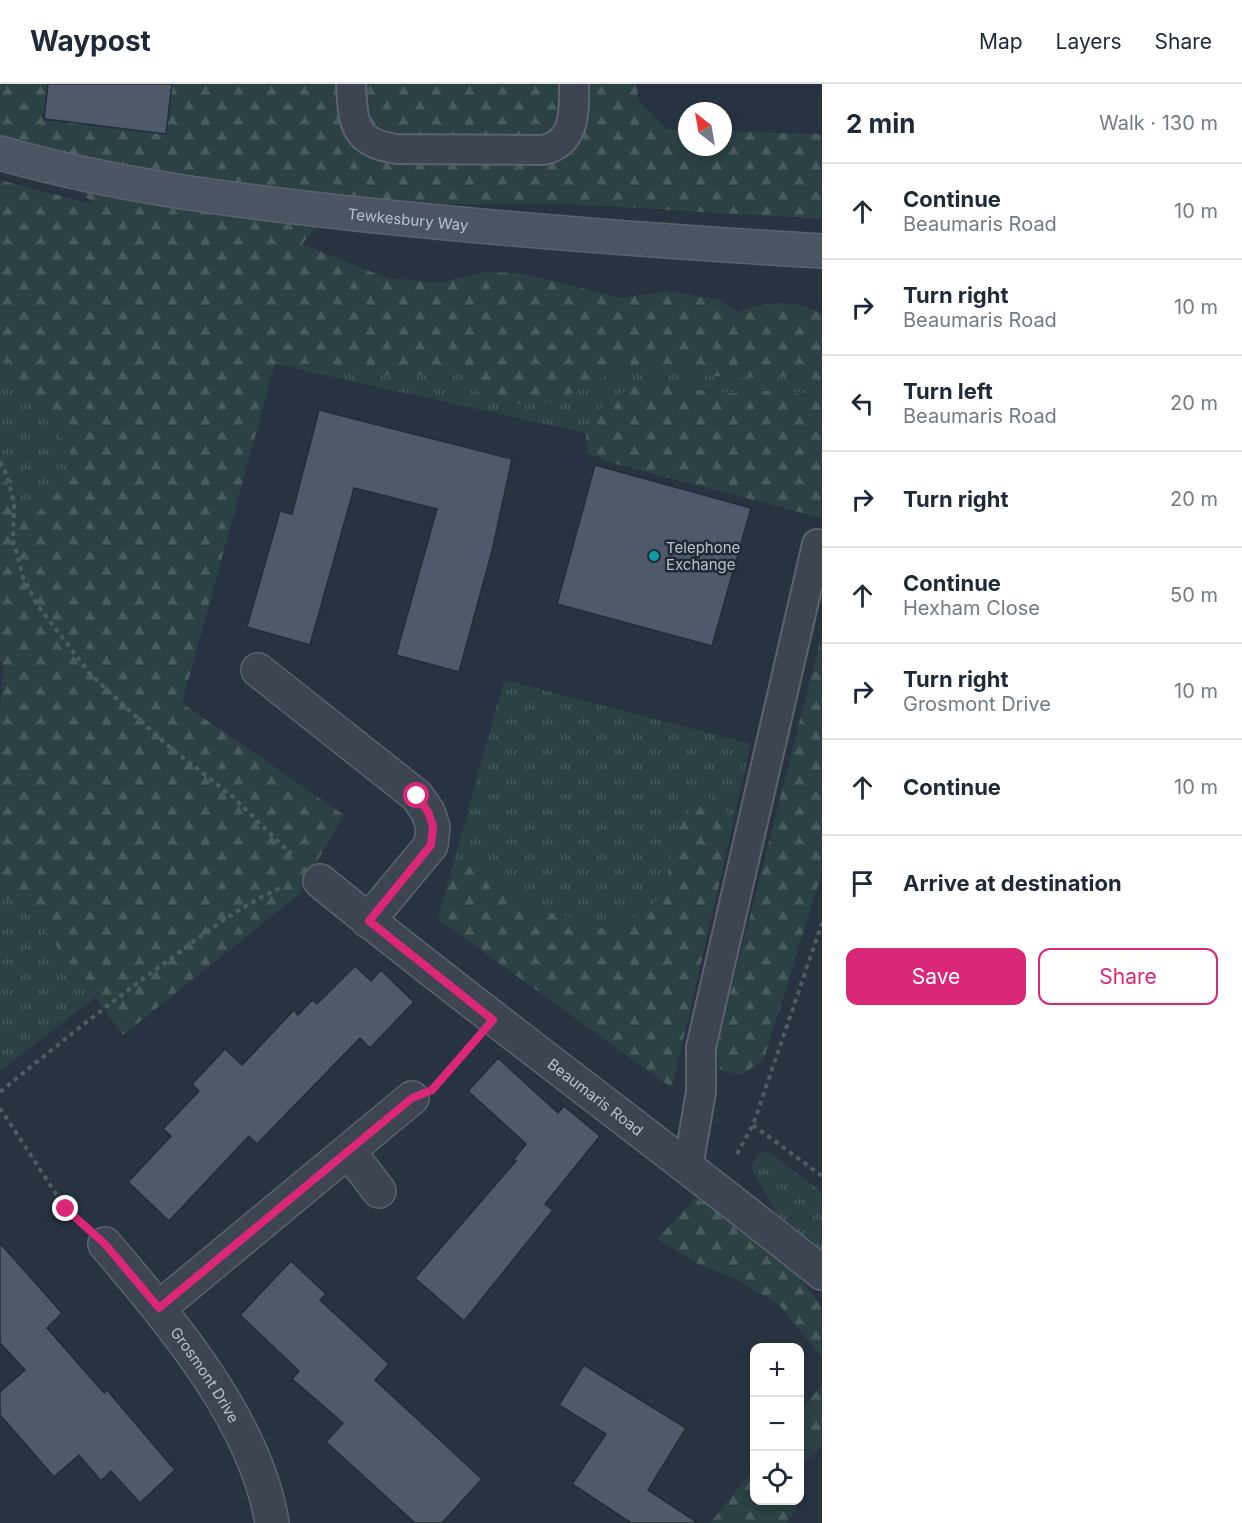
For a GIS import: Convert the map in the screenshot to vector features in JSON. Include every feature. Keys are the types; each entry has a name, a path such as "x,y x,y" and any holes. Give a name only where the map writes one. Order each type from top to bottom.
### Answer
{"main road":[{"name":"Tewkesbury Way","path":"0,153 149,186 307,208 460,225 822,251"}],"street":[{"path":"258,670 417,796 428,812 433,826 431,845 369,921"},
{"name":"Beaumaris Road","path":"320,881 493,1020 717,1188 822,1274"},
{"path":"159,1308 412,1098"},
{"path":"348,1152 379,1191"},
{"name":"Grosmont Drive","path":"105,1244 159,1308 220,1397 244,1439 269,1501 272,1523"}],"lane":[{"path":"351,84 354,124 362,136 376,146 397,149 477,150 544,150 558,147 564,141 571,126 574,84"},
{"path":"688,1167 700,1092 701,1047 817,544"}],"path":[{"path":"0,462 7,475 14,503 14,540 23,577 38,606 92,676 168,746 233,797 320,881"},
{"path":"0,1092 113,1000 249,902 283,886 320,881"},
{"path":"717,1188 753,1125 822,923"},
{"path":"412,1098 432,1090 493,1020"},
{"path":"0,1108 66,1209 105,1244"},
{"path":"753,1125 822,1176"}],"green space":[{"path":"0,84 637,84 638,100 666,129 678,130 678,156 732,156 732,131 822,134 822,219 565,204 337,204 302,244 387,278 439,283 485,272 519,273 622,298 666,291 721,300 737,312 770,304 799,305 822,313 822,386 807,375 766,378 708,376 668,364 619,369 555,402 522,404 484,399 463,374 442,368 412,377 370,374 318,364 275,364 182,703 344,815 297,896 123,1035 32,913 0,894 0,717 3,666 0,661 0,474 32,518 59,490 71,453 56,429 18,388 14,363 0,363 0,180 96,205 20,147 0,137"},
{"path":"14,362 18,388 56,429 72,453 59,490 32,518 0,474 0,363"},
{"path":"275,364 318,364 370,374 412,377 442,368 463,374 484,399 555,402 619,369 668,364 708,376 766,378 807,375 822,386 822,404 804,393 763,390 720,393 681,385 600,409 586,433"},
{"path":"681,385 717,393 786,391 810,397 822,404 822,518 616,464 587,453 586,433 600,409 631,387"},
{"path":"822,633 822,873 764,1059 742,1075 720,1070 717,1046"},
{"path":"504,680 751,744 672,1088 438,919"},
{"path":"701,795 718,800 734,820 672,1088 438,919 451,870 484,865 503,878 524,908 563,915 608,930 644,911 665,892 674,833"},
{"path":"0,894 32,913 95,998 0,1071"},
{"path":"767,1151 822,1192 822,1252 777,1215 751,1167 757,1155"},
{"path":"696,1198 738,1225 787,1263 822,1306 822,1357 779,1305 734,1278 694,1262 657,1239"},
{"path":"822,1384 822,1446 804,1462 804,1451 804,1407"},
{"path":"750,1473 750,1505 797,1505 796,1510 786,1523 710,1523"}],"building":[{"path":"48,84 172,84 166,134 44,119"},
{"path":"319,410 512,459 492,551 459,672 396,655 437,509 354,488 310,645 247,627 280,511 292,514"},
{"name":"Telephone Exchange","path":"595,465 751,508 712,646 557,604"},
{"path":"355,966 371,981 381,970 414,1002 370,1048 360,1038 257,1144 249,1136 169,1221 128,1182 171,1136 163,1129 199,1091 192,1084 225,1049 242,1065 294,1010 298,1015 312,1000 317,1004"},
{"path":"498,1058 558,1113 564,1106 600,1136 545,1204 553,1210 464,1321 415,1278 516,1161 514,1159 526,1144 468,1091"},
{"path":"0,1243 62,1313 47,1328 104,1393 107,1390 175,1470 140,1503 111,1471 101,1481 79,1455 54,1477 0,1415 0,1392 25,1370 0,1343"},
{"path":"291,1261 326,1294 320,1300 389,1364 375,1380 482,1479 442,1523 415,1523 326,1442 343,1423 292,1379 299,1371 240,1315"},
{"path":"584,1365 686,1428 648,1490 698,1523 631,1523 572,1484 606,1434 559,1405"}],"place":[{"name":"Telephone Exchange","path":"654,556"}],"route":[{"path":"66,1209 105,1244 159,1308 412,1098 432,1090 493,1020 369,921 431,845 433,826 428,812 417,796"}]}
